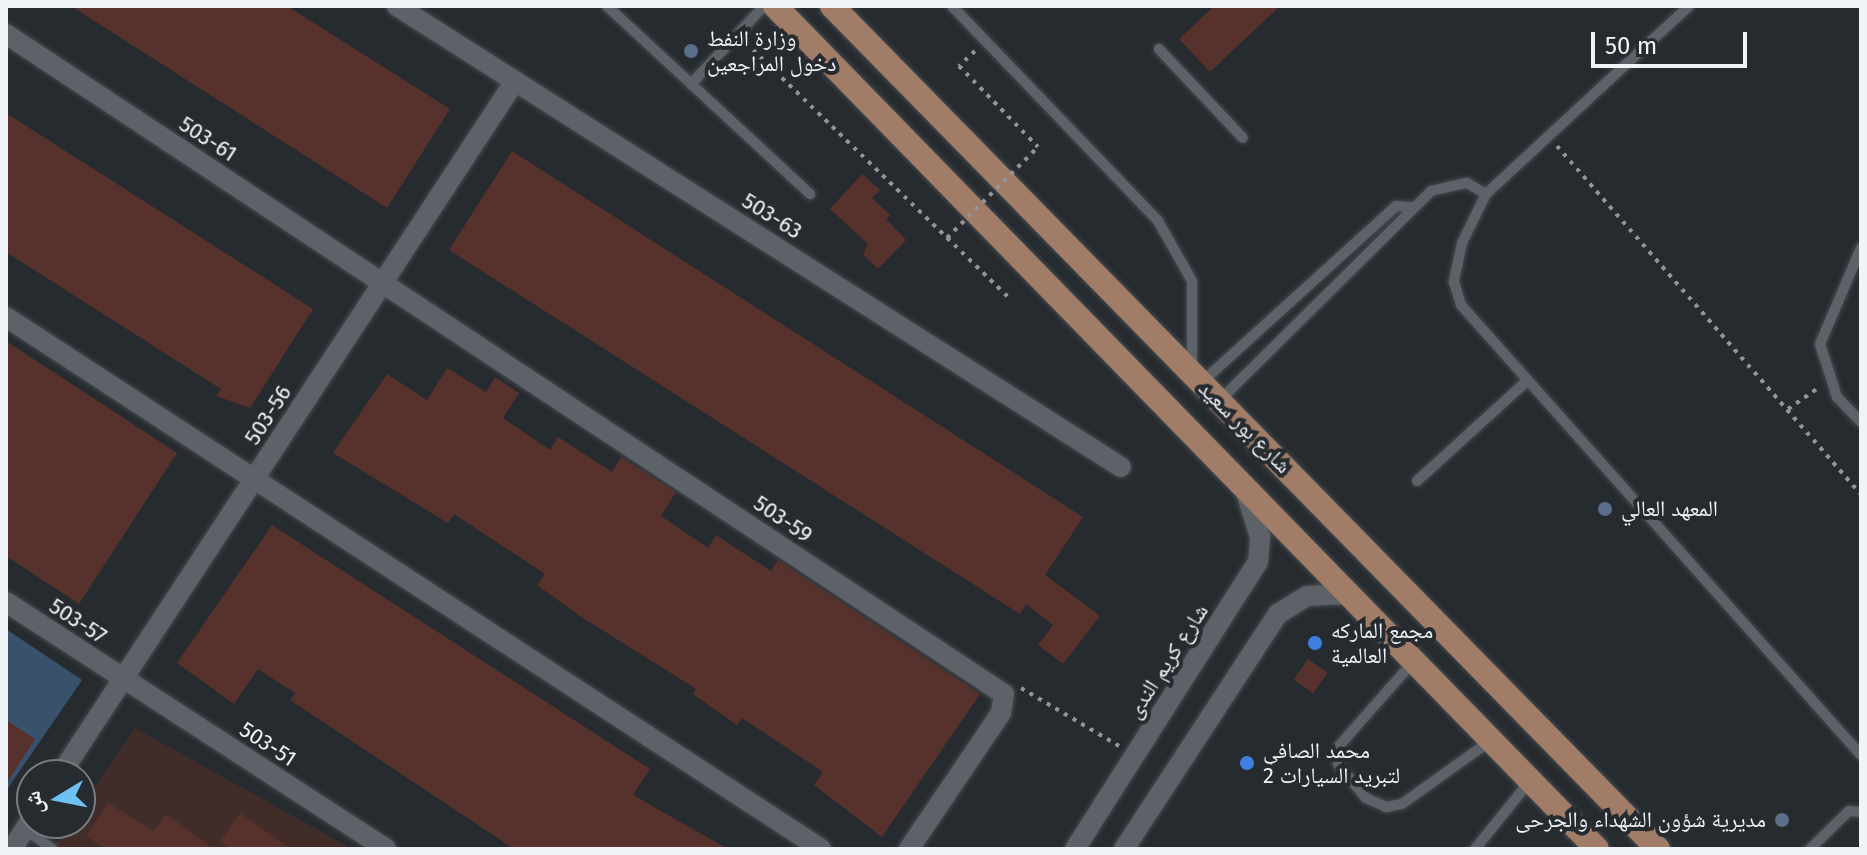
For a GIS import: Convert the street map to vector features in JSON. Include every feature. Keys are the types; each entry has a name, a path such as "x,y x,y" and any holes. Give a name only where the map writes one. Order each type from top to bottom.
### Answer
{"main road":[{"name":"شارع بور سعيد","path":"775,6 1597,849"},
{"name":"شارع بور سعيد","path":"832,6 1221,399 1658,849"}],"street":[{"name":"503-63","path":"397,6 1121,467"},
{"name":"503-61","path":"6,34 383,283"},
{"name":"503-56","path":"70,759 515,81"},
{"name":"503-59","path":"383,283 1004,694"},
{"path":"6,317 821,849"},
{"name":"شارع كريم الندى","path":"1075,849 1258,562 1260,537 1245,489"},
{"path":"1124,849 1278,614 1307,596 1349,594"},
{"name":"503-57","path":"6,602 123,679"},
{"name":"503-51","path":"123,679 386,849"},
{"path":"909,849 1001,713 1004,694"}],"lane":[{"path":"607,6 810,194"},
{"path":"691,84 764,6"},
{"path":"952,6 1158,221 1192,281 1197,378"},
{"path":"1689,6 1486,194 1462,243 1454,282 1461,305 1861,755"},
{"path":"1159,49 1243,138"},
{"path":"1197,378 1245,342 1396,206 1412,207 1448,183 1486,194"},
{"path":"1221,399 1260,358 1411,217 1412,207"},
{"path":"1861,248 1820,344 1829,381 1861,422"},
{"path":"1245,342 1260,358"},
{"path":"1417,481 1528,380"},
{"path":"1414,660 1339,746 1338,764 1366,798 1386,807 1402,804 1491,740"},
{"path":"1475,849 1530,780"},
{"path":"1810,849 1849,811 1861,812"}],"path":[{"path":"737,34 1011,300"},
{"path":"947,238 1038,147 959,66 986,41"},
{"path":"1548,136 1861,494"},
{"path":"1788,409 1829,381"},
{"path":"1004,694 1027,688 1135,755"}],"shaded area":[{"path":"6,629 82,680 28,759 16,759 16,776 6,791"},
{"path":"135,728 352,849 52,849 59,839 96,839 96,785"}],"building":[{"path":"71,6 287,6 450,109 387,208"},
{"path":"1214,6 1280,6 1210,72 1179,39"},
{"path":"6,113 313,309 250,408 216,396 221,389 6,252"},
{"path":"512,151 1083,517 1045,575 1100,616 1063,664 1038,645 1053,625 1026,604 1020,614 449,250"},
{"path":"862,174 880,190 872,198 890,215 886,219 906,240 878,269 863,255 868,244 830,209"},
{"path":"6,341 177,453 79,604 6,556"},
{"path":"447,368 486,392 495,377 519,393 503,418 550,450 558,437 612,472 621,457 676,492 661,516 708,548 716,535 771,571 778,560 980,694 882,837 814,785 823,772 742,718 737,725 693,694 696,689 580,616 537,585 545,574 454,514 448,523 333,453 387,374 427,400"},
{"path":"272,525 650,769 633,795 728,849 514,849 290,700 295,693 258,669 234,704 177,663"},
{"path":"1308,659 1328,673 1313,693 1294,679"},
{"path":"6,720 35,739 22,759 16,759 16,768 6,784"},
{"path":"108,803 154,831 166,814 214,849 105,849 90,839 96,839 96,821"},
{"path":"240,813 290,849 230,849 220,841"}],"place":[{"name":"وزارة النفط دخول المراجعين","path":"691,51"},
{"name":"المعهد العالي","path":"1605,509"},
{"name":"مجمع الماركه العالمية","path":"1315,643"},
{"name":"محمد الصافي لتبريد السيارات 2","path":"1247,763"},
{"name":"مديرية شؤون الشهداء والجرحى","path":"1782,820"}]}
